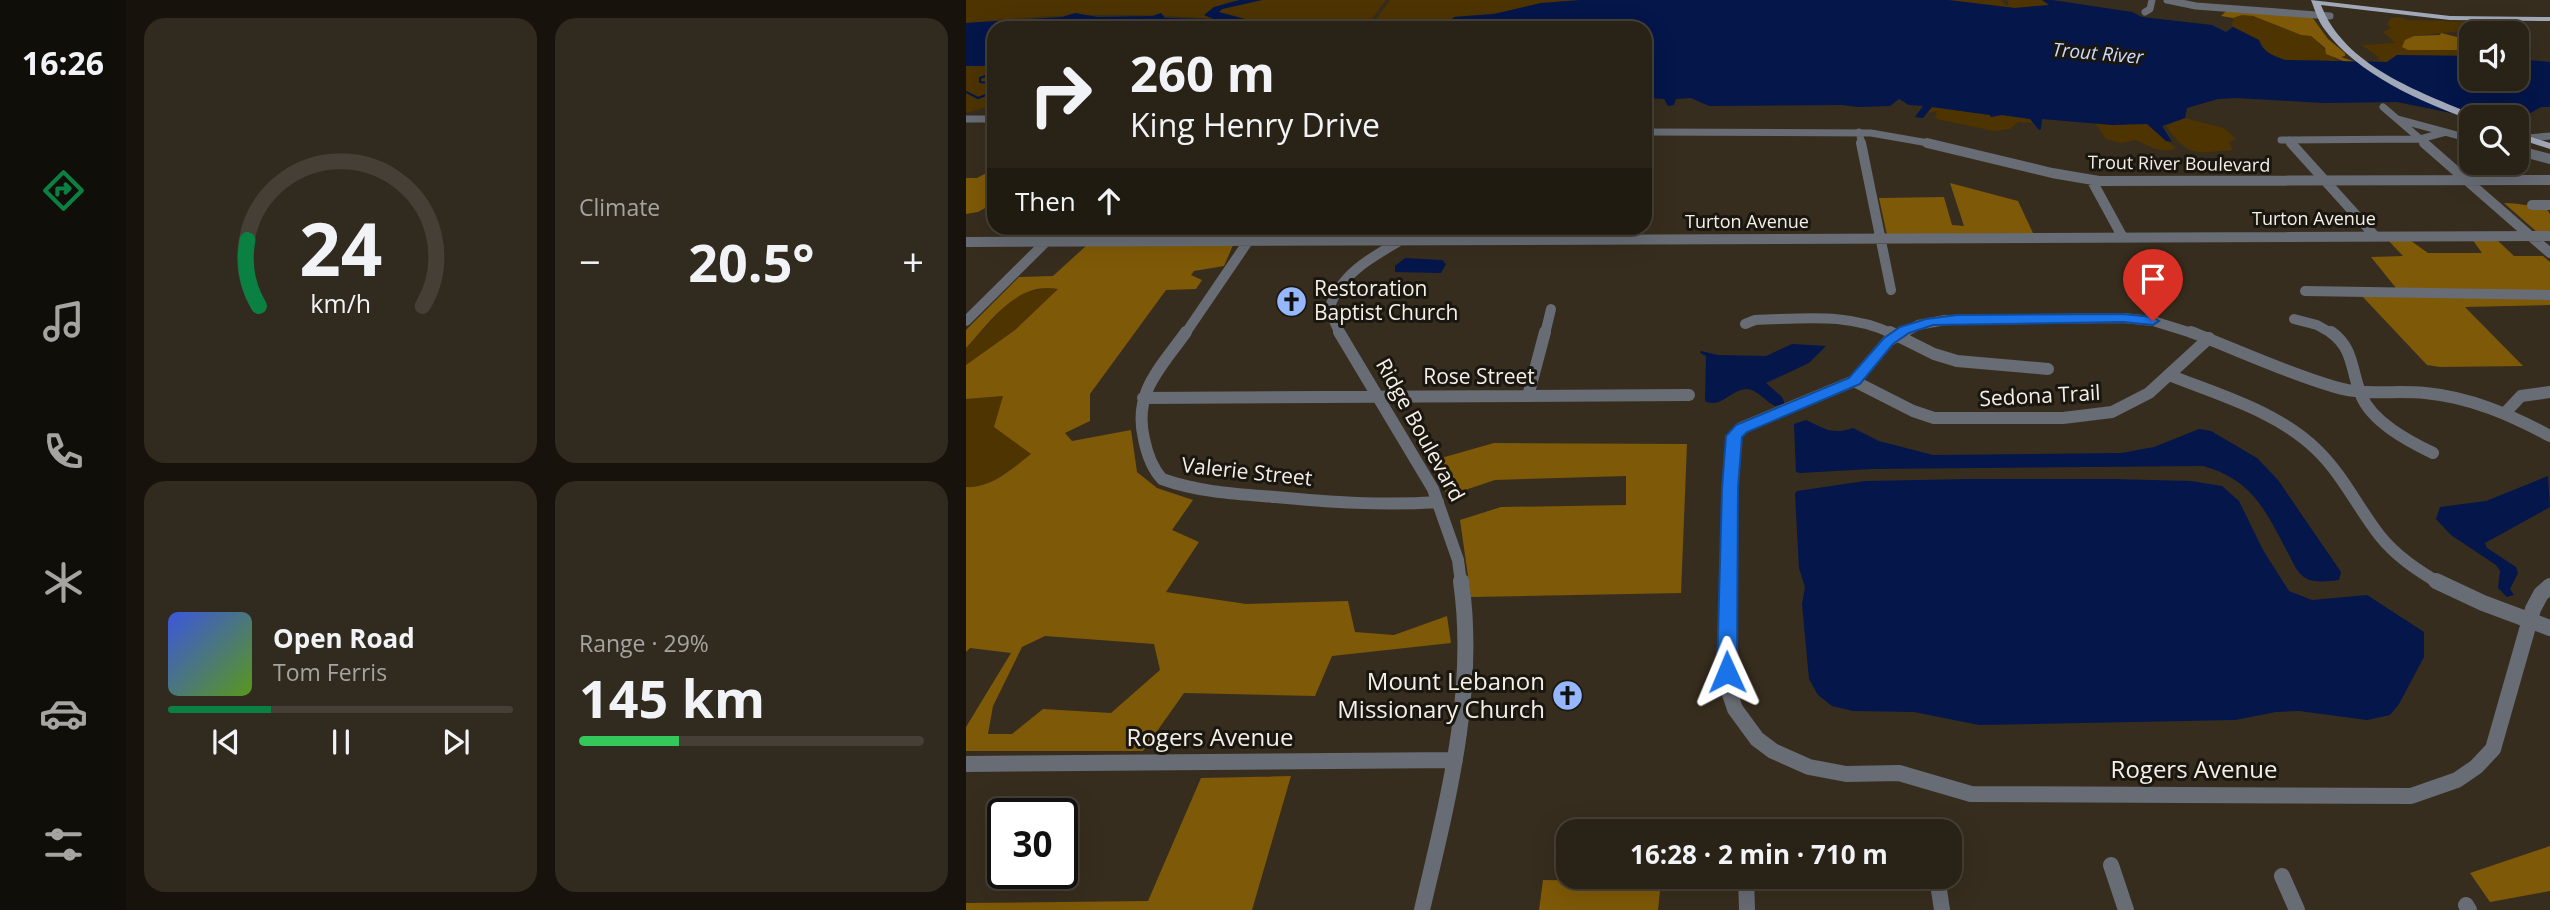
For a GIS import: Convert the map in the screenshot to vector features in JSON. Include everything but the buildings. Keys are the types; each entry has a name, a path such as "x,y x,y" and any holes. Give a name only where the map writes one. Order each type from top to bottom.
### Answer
{"main road":[{"path":"2459,111 2398,82 2360,58 2339,39 2320,1 2442,18 2550,19"},
{"path":"2529,140 2550,146"}],"street":[{"path":"2145,12 2150,9 2152,0"},
{"path":"2166,0 2225,9 2326,16"},
{"path":"2224,0 2225,9"},
{"path":"2383,107 2550,253"},
{"path":"966,120 987,119"},
{"path":"2397,119 2459,135"},
{"name":"Trout River Boulevard","path":"1652,132 1859,132 1905,138 2092,181 2550,180"},
{"path":"1859,132 1891,290"},
{"path":"2374,235 2285,140 2420,139 2445,132"},
{"path":"2529,137 2550,136"},
{"path":"2529,153 2550,159"},
{"path":"2518,180 2550,188"},
{"path":"2092,181 2122,236"},
{"path":"2532,205 2550,205"},
{"path":"966,321 1052,235"},
{"path":"1196,240 1203,235"},
{"name":"Ridge Boulevard","path":"1411,235 1352,272 1337,288 1329,310 1336,327 1438,502 1451,534 1465,616 1465,693 1455,760 1422,910"},
{"name":"Turton Avenue","path":"966,242 2550,236"},
{"path":"1143,398 1153,377 1249,240"},
{"path":"2305,290 2315,293 2351,294 2550,295"},
{"path":"1528,396 1551,309"},
{"path":"1854,381 1881,347 1917,325 1945,320 2123,318 2167,324 2335,387 2360,393 2427,393 2473,402 2505,413 2550,436"},
{"path":"2294,319 2321,327 2342,340 2351,351 2360,393 2372,411 2420,447 2433,453"},
{"path":"1745,324 1755,320 1865,322 1938,356 1960,362 2048,369"},
{"name":"Sedona Trail","path":"1854,381 1913,411 1934,418 2063,418 2095,415 2128,406 2150,394 2209,338"},
{"path":"2169,375 2259,412 2304,439 2335,470 2375,530 2397,553 2448,586 2550,628"},
{"name":"Rogers Avenue","path":"1854,381 1815,400 1741,428 1734,436 1726,654 1728,690 1732,705 1746,727 1768,749 1812,768 1846,774 1889,772 1921,778 1971,794 2411,796 2458,782 2483,763 2493,749 2530,621 2541,594 2550,586"},
{"path":"2505,413 2521,396 2550,391"},
{"name":"Rose Street","path":"1143,398 1689,395"},
{"name":"Valerie Street","path":"1143,398 1140,408 1147,452 1156,473 1175,485 1232,493 1376,503 1419,505 1438,502"},
{"name":"Rogers Avenue","path":"966,764 1455,760"},
{"path":"2111,864 2126,910"},
{"path":"2282,876 2297,910"},
{"path":"1746,889 1747,910"},
{"path":"1939,889 1942,910"}],"shaded area":[{"path":"966,0 1240,0 1227,2 1208,13 1207,16 1213,19 1090,15 966,23"},
{"path":"1262,0 1386,0 1370,21 1251,21 1219,13 1222,9"},
{"path":"1390,0 1580,0 1574,5 1568,5 1574,1 1559,1 1561,4 1542,3 1508,12 1454,17 1461,21 1375,21"},
{"path":"1948,0 2001,0 2006,6 2009,5 2007,0 2042,0 2051,5 2015,8"},
{"path":"2227,10 2312,17 2328,39 2345,53 2345,56 2341,57 2356,62 2348,63 2326,54 2325,48 2311,36 2301,35 2253,16 2221,16"},
{"path":"2253,16 2301,35 2311,36 2336,60 2348,63 2289,60 2273,56 2261,47 2258,40 2232,26 2233,18"},
{"path":"2391,18 2459,21 2459,31 2414,36 2408,50 2459,50 2459,56 2397,55 2387,62 2379,61 2378,57 2362,45 2395,43 2383,32 2391,28 2387,24"},
{"path":"2441,33 2459,38 2459,50 2408,50 2402,47 2405,40 2414,36"},
{"path":"966,66 987,66 987,107 966,113"},
{"path":"1932,107 1991,117 2002,115 2031,119 2033,123 2018,122 2010,129 1994,131 1935,118 1937,111 1927,113"},
{"path":"2185,118 2224,128 2236,139 2229,142 2233,150 2201,152 2181,144 2166,126"},
{"path":"2095,123 2147,124 2176,148 2166,151 2136,140 2121,143 2106,139"},
{"path":"987,173 987,207 966,214 966,178 977,178"},
{"path":"1950,183 2018,201 2033,233 1887,235 1879,198 1944,197 1952,225 1964,226"},
{"path":"2504,203 2545,207 2550,214 2550,233 2537,232"},
{"path":"1110,235 1196,235 1194,238 1107,237"},
{"path":"2386,238 2407,238 2428,253 2482,253 2472,239 2495,238 2514,256 2543,256 2550,262 2550,305 2465,307 2523,366 2427,365 2361,295 2396,288 2371,257 2403,256"},
{"path":"1234,243 1224,266 1194,271 1191,275 1202,280 1196,289 1166,290 1090,394 1090,421 1065,433 1072,441 1131,430 1137,472 1157,488 1193,500 1172,530 1199,542 1166,592 1246,604 1348,601 1355,632 1394,635 1447,616 1451,643 1332,656 1315,696 1184,693 1143,751 966,751 966,727 1011,653 970,648 966,652 966,487 993,481 1031,454 994,427 1003,396 966,399 966,365 1015,330 1058,289 1043,288 1017,297 995,315 966,348 966,330 1019,277 1053,276 1087,245","holes":["1045,636 1154,644 1160,670 1111,713 1043,709 1012,734 988,734 993,706 1022,647"]},
{"path":"1048,287 1058,289 1015,330 966,365 966,348 1014,296"},
{"path":"1003,396 1031,454 993,481 966,487 966,399"},
{"path":"1494,443 1687,444 1681,593 1471,597 1460,520 1501,507 1626,505 1626,476 1495,480 1447,496 1434,460"},
{"path":"1291,776 1252,910 966,910 966,903 1148,901 1201,778"},
{"path":"2550,846 2550,891 2490,902 2470,873"},
{"path":"1543,880 1556,880 1556,889 1660,889 1658,910 1539,910"}],"water":[{"path":"1240,0 1262,0 1219,12 1253,21 998,21 1062,17 1075,13 1098,17 1152,16 1161,13 1165,18 1213,19 1204,15 1214,7"},
{"name":"Trout River","path":"1580,0 1948,0 2015,8 2049,5 2042,0 2052,0 2132,12 2142,17 2212,25 2226,32 2233,27 2259,40 2272,55 2285,60 2387,62 2397,55 2459,56 2459,91 2529,91 2529,60 2550,62 2550,107 2541,107 2529,114 2529,105 2459,105 2459,114 2456,114 2397,102 2323,103 2218,99 2187,108 2185,118 2162,126 2172,142 2166,141 2147,124 2112,125 2042,119 2039,130 2030,119 2002,115 1991,117 1932,107 1923,118 1915,117 1923,106 1909,105 1899,99 1890,106 1858,107 1709,106 1691,98 1676,99 1674,105 1668,106 1664,99 1652,98 1652,21 1452,19 1494,14 1541,3"},
{"path":"987,22 987,66 966,66 966,23"},
{"path":"1273,235 1313,235 1292,237"},
{"path":"1405,258 1442,260 1446,264 1441,273 1395,272 1395,266"},
{"path":"1792,344 1826,346 1809,363 1766,383 1782,397 1785,404 1775,406 1754,391 1746,389 1716,403 1705,401 1706,356 1700,353 1701,351 1718,355 1766,356"},
{"path":"1806,420 1834,431 1853,428 1879,441 1933,455 2121,453 2154,447 2199,429 2211,431 2257,458 2278,480 2341,572 2339,580 2315,581 2304,577 2296,568 2264,510 2246,488 2234,479 2203,466 1872,469 1800,473 1796,472 1794,424"},
{"path":"2548,476 2550,507 2485,543 2487,548 2516,567 2518,573 2510,589 2514,595 2507,597 2498,588 2500,571 2496,565 2451,535 2436,519 2440,507 2486,501"},
{"path":"1865,481 2191,481 2222,486 2239,501 2263,550 2289,591 2312,600 2367,595 2424,632 2424,657 2399,704 2390,715 2367,720 2299,711 2276,712 2235,720 1979,725 1914,712 1853,711 1832,706 1818,695 1809,679 1802,604 1805,587 1799,568 1795,494 1797,491"}],"waterway":[{"path":"987,76 980,78 980,82 987,83"},
{"path":"966,92 978,98 987,95"}],"place":[{"name":"Restoration Baptist Church","path":"1291,301"},
{"name":"Mount Lebanon Missionary Church","path":"1568,696"}],"route":[{"path":"1727,672 1732,446 1734,436 1741,428 1815,400 1854,381 1888,341 1905,330 1931,321 2123,318 2153,321"}]}
